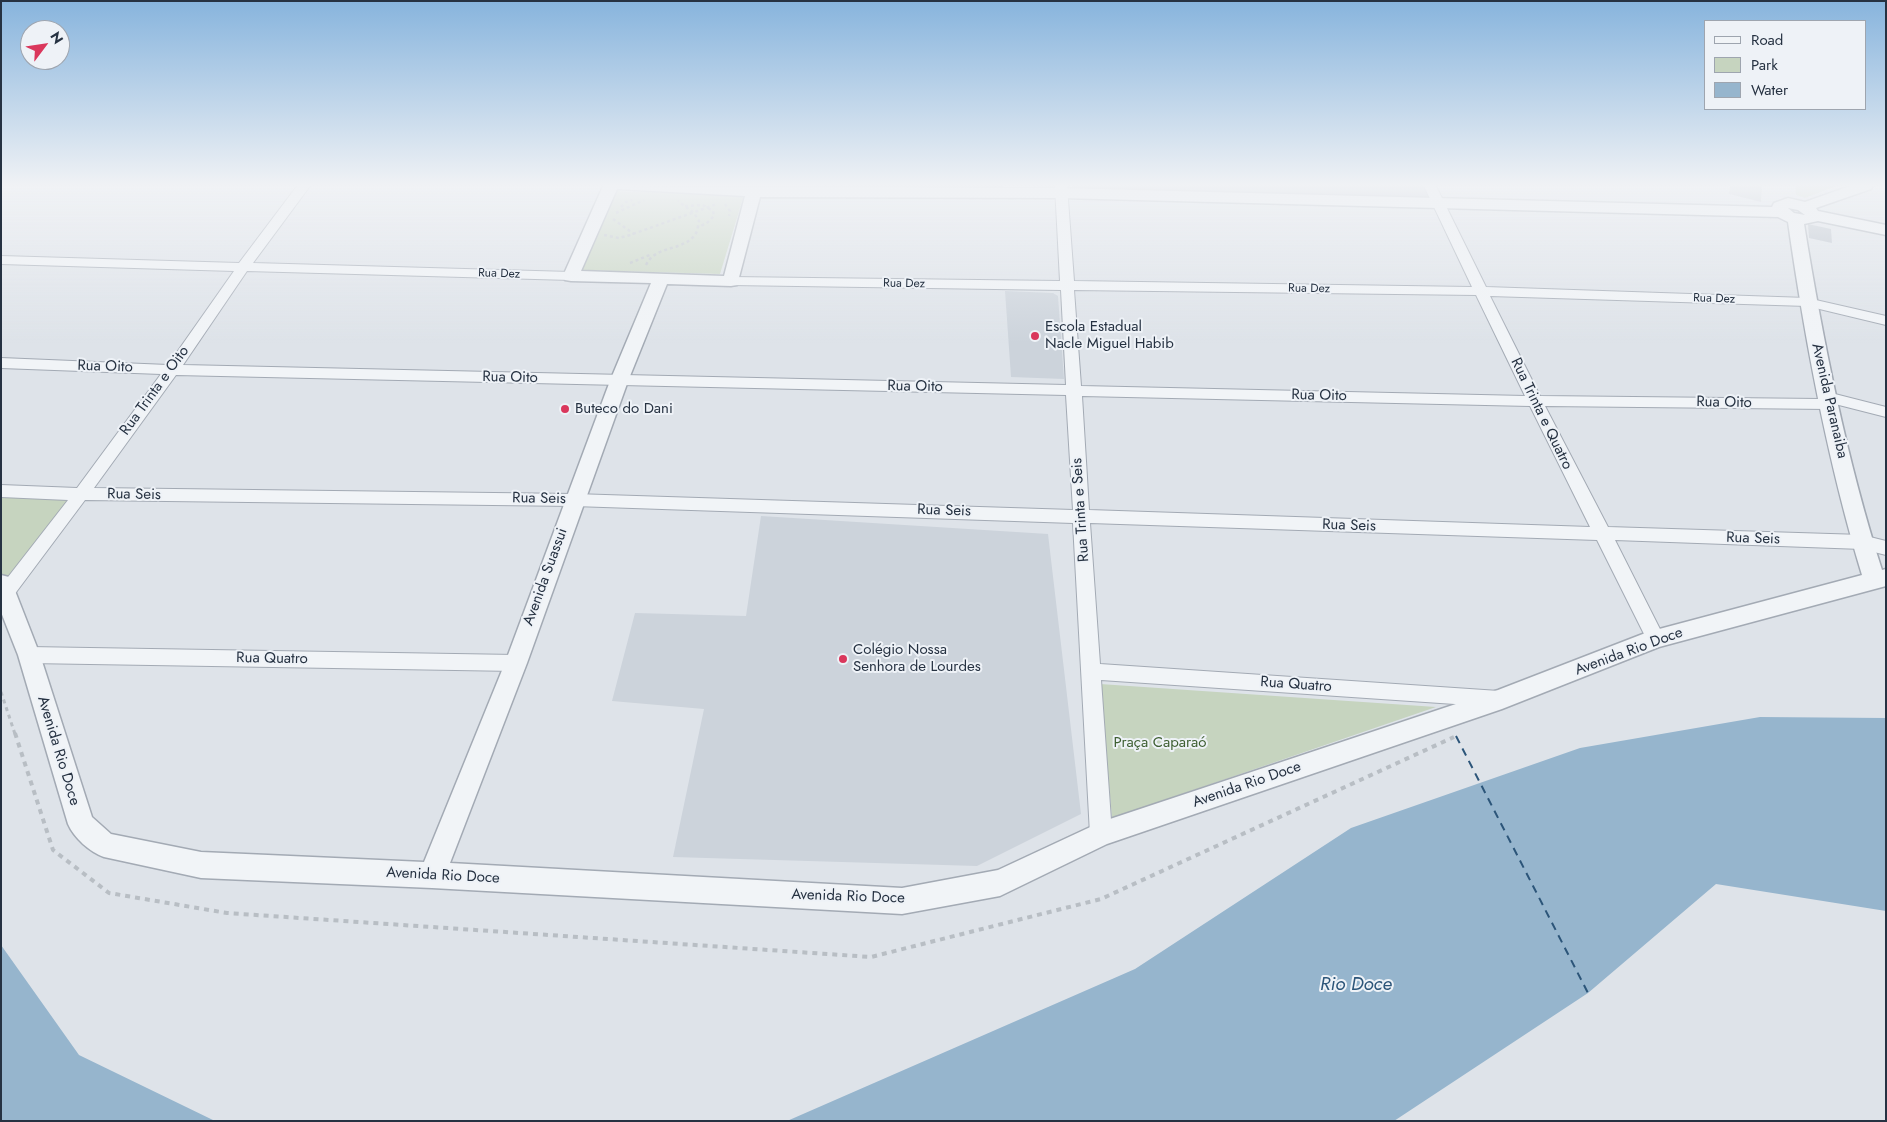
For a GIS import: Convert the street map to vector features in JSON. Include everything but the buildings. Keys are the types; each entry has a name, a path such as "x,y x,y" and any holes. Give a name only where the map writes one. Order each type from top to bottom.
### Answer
{"street":[{"name":"Rua Trinta e Oito","path":"3,588 81,494 172,370 265,238"},
{"path":"571,276 588,238"},
{"path":"731,281 742,238"},
{"name":"Rua Trinta e Seis","path":"1064,238 1101,834"},
{"name":"Rua Trinta e Quatro","path":"1456,238 1535,401 1656,639"},
{"name":"Avenida Paranaiba","path":"1800,238 1807,302 1827,401 1862,542 1880,578"},
{"name":"Rua Dez","path":"1,260 571,276 653,273 731,281 1067,287 1481,291 1807,302 1886,320"},
{"name":"Avenida Suassui","path":"432,875 516,663 619,381 653,273"},
{"name":"Rua Oito","path":"1,364 619,381 1535,401 1827,401 1886,412"},
{"name":"Rua Seis","path":"1,491 81,494 574,500 1862,542 1886,548"},
{"name":"Avenida Rio Doce","path":"3,588 29,655 81,824 104,845 201,865 432,875 902,901 1000,883 1101,834 1502,699 1656,639 1880,578"},
{"name":"Rua Quatro","path":"29,655 516,663"},
{"name":"Rua Quatro","path":"1090,671 1502,699"}],"path":[{"path":"630,263 684,243 690,238"},
{"path":"653,273 648,260 657,252"},
{"path":"1,692 53,850 109,893 227,913 871,956 1101,899 1456,736"}],"shaded area":[{"name":"Escola Estadual Nacle Miguel Habib","path":"1005,291 1053,293 1058,296 1064,379 1011,377"},
{"name":"Colégio Nossa Senhora de Lourdes","path":"761,516 1048,534 1081,814 977,866 673,857 704,709 612,701 635,613 746,616"}],"green space":[{"path":"595,238 731,238 720,274 581,270"},
{"path":"1,491 81,494 5,594 1,583"},
{"name":"Praça Caparaó","path":"1100,684 1436,707 1112,818"}],"water":[{"name":"Rio Doce","path":"1760,717 1886,718 1886,911 1716,884 1588,993 1394,1121 787,1121 1135,969 1351,828 1580,748"},
{"path":"1,945 79,1055 215,1121 1,1121"}],"ferry route":[{"path":"1456,736 1588,993"}],"place":[{"name":"Escola Estadual Nacle Miguel Habib","path":"1035,336"},
{"name":"Buteco do Dani","path":"565,409"},
{"name":"Colégio Nossa Senhora de Lourdes","path":"843,659"}]}
